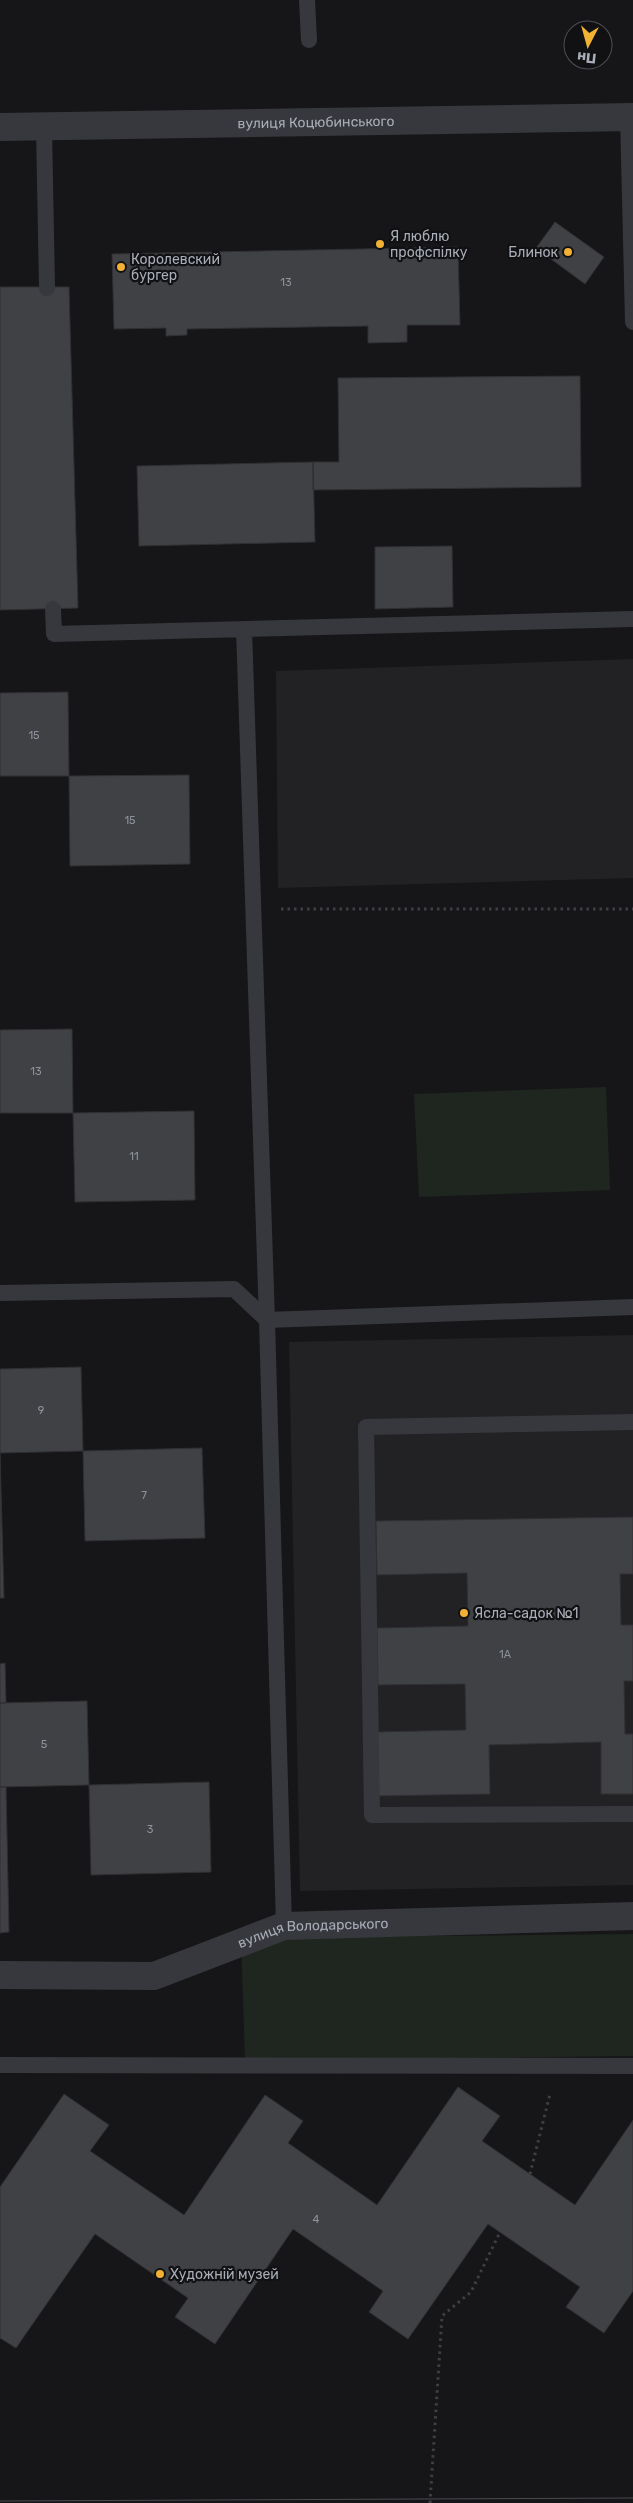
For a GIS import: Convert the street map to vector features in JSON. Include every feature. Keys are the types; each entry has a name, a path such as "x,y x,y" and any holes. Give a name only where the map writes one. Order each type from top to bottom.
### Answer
{"street":[{"name":"вулиця Коцюбинського","path":"0,127 44,128 631,117"},
{"name":"вулиця Володарського","path":"0,1975 154,1976 284,1926 633,1916"}],"lane":[{"path":"308,0 308,40"},
{"path":"631,117 633,322"},
{"path":"44,128 47,288"},
{"path":"53,608 54,634 633,619"},
{"path":"244,629 267,1320 284,1926"},
{"path":"0,1293 234,1289 267,1320 633,1308"},
{"path":"633,1422 366,1427 372,1815 633,1814"},
{"path":"0,2065 633,2066"}],"path":[{"path":"254,909 633,909"},
{"path":"530,2174 557,2067"},
{"path":"430,2503 442,2316 471,2292 500,2232"}],"shaded area":[{"path":"633,659 633,878 278,888 276,671"},
{"path":"606,1087 610,1190 419,1197 414,1094"},
{"name":"Ясла-садок №1","path":"633,1335 633,1885 300,1891 289,1342"},
{"path":"633,1934 633,2056 245,2061 241,1938"}],"building":[{"path":"555,222 604,257 585,284 536,248"},
{"path":"458,247 460,325 407,325 407,342 368,343 368,326 187,329 187,335 166,336 166,328 114,329 112,254"},
{"path":"0,287 69,287 78,608 0,610"},
{"path":"580,376 581,487 313,490 313,462 339,462 338,378"},
{"path":"313,462 315,542 139,546 137,466"},
{"path":"452,546 453,607 375,609 375,547"},
{"path":"68,692 69,776 0,776 0,693"},
{"path":"189,775 190,864 70,866 69,776"},
{"path":"72,1029 73,1113 0,1113 0,1030"},
{"path":"194,1111 195,1200 75,1202 73,1113"},
{"path":"81,1367 83,1451 0,1453 0,1369"},
{"path":"202,1448 205,1538 85,1541 83,1451"},
{"path":"0,1453 4,1598 0,1598"},
{"path":"633,1517 633,1574 620,1574 621,1625 633,1625 633,1681 624,1681 625,1734 633,1734 633,1794 601,1794 601,1742 489,1745 490,1794 377,1796 376,1732 466,1730 465,1684 378,1685 377,1628 468,1626 467,1573 377,1575 376,1521"},
{"path":"5,1663 6,1703 0,1703 0,1664"},
{"path":"87,1701 89,1785 0,1787 0,1703"},
{"path":"209,1782 211,1872 91,1875 89,1785"},
{"path":"0,1787 6,1787 9,1932 0,1933"},
{"path":"458,2087 500,2116 482,2141 575,2205 633,2120 633,2291 604,2333 566,2307 580,2287 488,2224 408,2339 369,2312 383,2291 293,2229 215,2344 175,2317 188,2298 95,2234 16,2348 0,2338 0,2187 64,2094 109,2125 90,2151 184,2215 265,2095 303,2121 288,2143 377,2205"}],"tram line":[{"path":"0,2501 633,2498"}],"place":[{"name":"Я люблю профспілку","path":"380,244"},
{"name":"Блинок","path":"568,252"},
{"name":"Королевский бургер","path":"121,267"},
{"name":"Ясла-садок №1","path":"464,1613"},
{"name":"Художній музей","path":"160,2274"}]}
